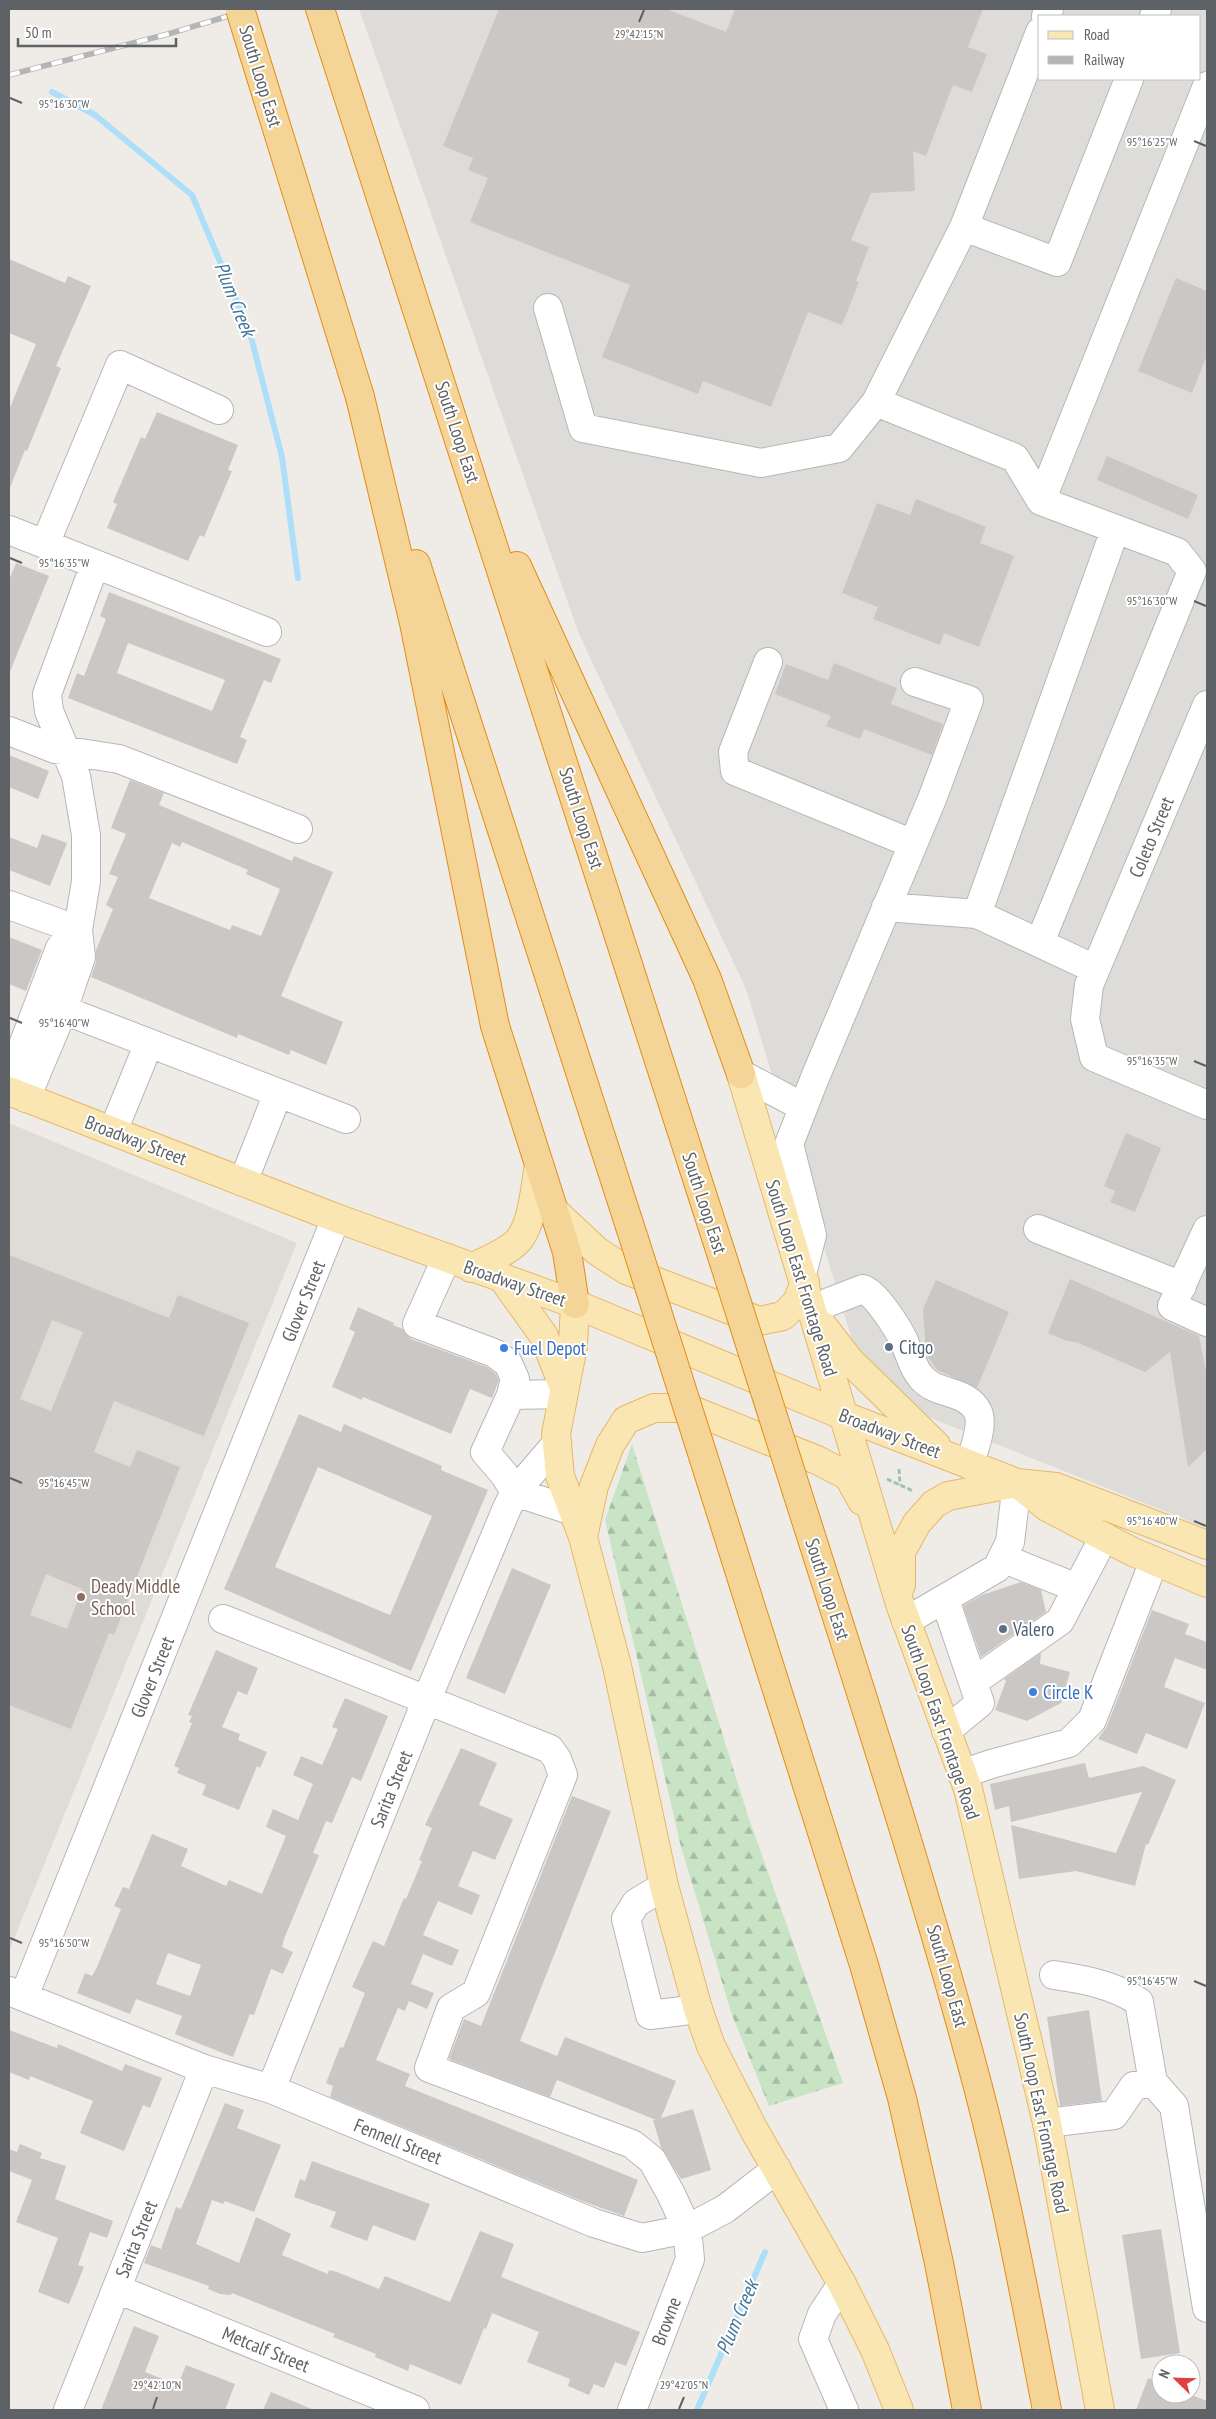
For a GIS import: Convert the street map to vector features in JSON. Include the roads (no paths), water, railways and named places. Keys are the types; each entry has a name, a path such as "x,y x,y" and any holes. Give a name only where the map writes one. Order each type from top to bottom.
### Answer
{"highway":[{"name":"South Loop East","path":"240,9 360,397 424,619"},
{"path":"320,9 430,345 518,589 707,979 741,1074"},
{"name":"South Loop East","path":"518,589 730,1281 946,1968 979,2090 1014,2241 1047,2410"},
{"path":"424,619 495,1026 567,1252 575,1304"},
{"path":"424,619 634,1239 864,1965 899,2089 940,2263 967,2410"}],"main road":[{"name":"South Loop East Frontage Road","path":"741,1074 804,1278 842,1415 903,1612 970,1798 1047,2123 1100,2410"},
{"name":"Broadway Street","path":"15,1090 113,1131 336,1218 575,1304 842,1415 1017,1483 1056,1487 1207,1545"},
{"path":"471,1268 502,1252 521,1238 532,1208 539,1165"},
{"path":"553,1210 597,1251 626,1270 759,1321 783,1316 797,1302 804,1278"},
{"path":"503,1279 544,1336 563,1391"},
{"path":"575,1304 572,1348 556,1434 560,1476 583,1537 617,1666 664,1886 698,2009 711,2046 753,2128 842,2284 875,2350 899,2410"},
{"path":"813,1312 850,1361 899,1411 958,1460"},
{"path":"583,1537 594,1486 610,1445 626,1420 654,1408 687,1408 817,1460 848,1476 876,1524"},
{"path":"903,1612 901,1552 917,1523 934,1504 948,1496 1017,1483"},
{"name":"Broadway Street","path":"1017,1483 1046,1507 1104,1537 1207,1583"}],"street":[{"path":"548,308 583,428 761,463 839,448 876,402 964,227 1038,37"},
{"path":"964,227 1057,262 1129,80"},
{"path":"1041,500 1207,86"},
{"path":"45,544 120,366 218,410"},
{"path":"876,402 1015,458 1041,500 1115,530 1177,552 1192,571 1040,942"},
{"path":"9,530 267,632"},
{"path":"977,914 1115,530"},
{"path":"15,1090 52,1006 81,957 78,930 86,881 86,835 76,776 68,751 49,711 47,694 96,564"},
{"path":"768,662 733,752 735,771 913,844"},
{"path":"804,1278 812,1235 789,1144 913,844 969,700 915,682"},
{"name":"Coleto Street","path":"1207,705 1088,985 1085,1020 1094,1057 1207,1105"},
{"path":"9,731 55,749 120,759 298,829"},
{"path":"9,905 78,930"},
{"path":"886,907 977,914 1095,969"},
{"path":"52,1006 346,1119"},
{"path":"113,1131 149,1044"},
{"path":"741,1074 803,1107"},
{"path":"242,1182 278,1093"},
{"name":"Glover Street","path":"16,1993 336,1218"},
{"path":"1038,1229 1182,1286"},
{"path":"1207,1230 1172,1306 1207,1322"},
{"path":"446,1259 417,1324 494,1353 508,1363 515,1379 511,1395 485,1452 504,1474 515,1492 573,1511"},
{"path":"813,1312 837,1299 863,1290 868,1290 876,1297 903,1338 920,1377 928,1384 971,1401 979,1414 980,1425 958,1460"},
{"path":"899,1411 920,1377"},
{"path":"511,1395 563,1391"},
{"name":"Sarita Street","path":"271,2089 427,1699 515,1492 557,1443"},
{"path":"903,1612 945,1600 997,1568 1010,1542 1017,1483"},
{"path":"973,1682 1060,1621 1104,1537"},
{"path":"1002,1558 1077,1588"},
{"path":"962,1774 1068,1743 1092,1720 1154,1560"},
{"path":"945,1600 980,1703 946,1730"},
{"path":"223,1619 550,1749 564,1775 476,1993 451,2008 429,2068 632,2144 652,2160 687,2230"},
{"path":"664,1886 636,1903 626,1919 650,2015 698,2009"},
{"path":"1054,1975 1076,1978 1127,1993 1139,2002 1153,2082 1174,2106 1207,2308"},
{"name":"Fennell Street","path":"16,1993 204,2069 271,2089 594,2223 642,2238 687,2230 725,2209 777,2169"},
{"name":"Sarita Street","path":"68,2410 204,2069"},
{"path":"1047,2123 1114,2116 1134,2086 1153,2082"},
{"name":"Browne","path":"632,2410 690,2259 687,2230"},
{"path":"842,2284 822,2314 813,2338 844,2410"},
{"name":"Metcalf Street","path":"117,2289 416,2410"}],"waterway":[{"name":"Plum Creek","path":"52,92 95,115 192,195 250,333 282,457 298,578"},
{"name":"Plum Creek","path":"697,2410 765,2252"}],"railway":[{"path":"9,75 168,34 252,9"}],"place":[{"name":"Citgo","path":"889,1347"},
{"name":"Fuel Depot","path":"504,1348"},
{"name":"Deady Middle School","path":"81,1597"},
{"name":"Valero","path":"1003,1629"},
{"name":"Circle K","path":"1033,1692"}]}
